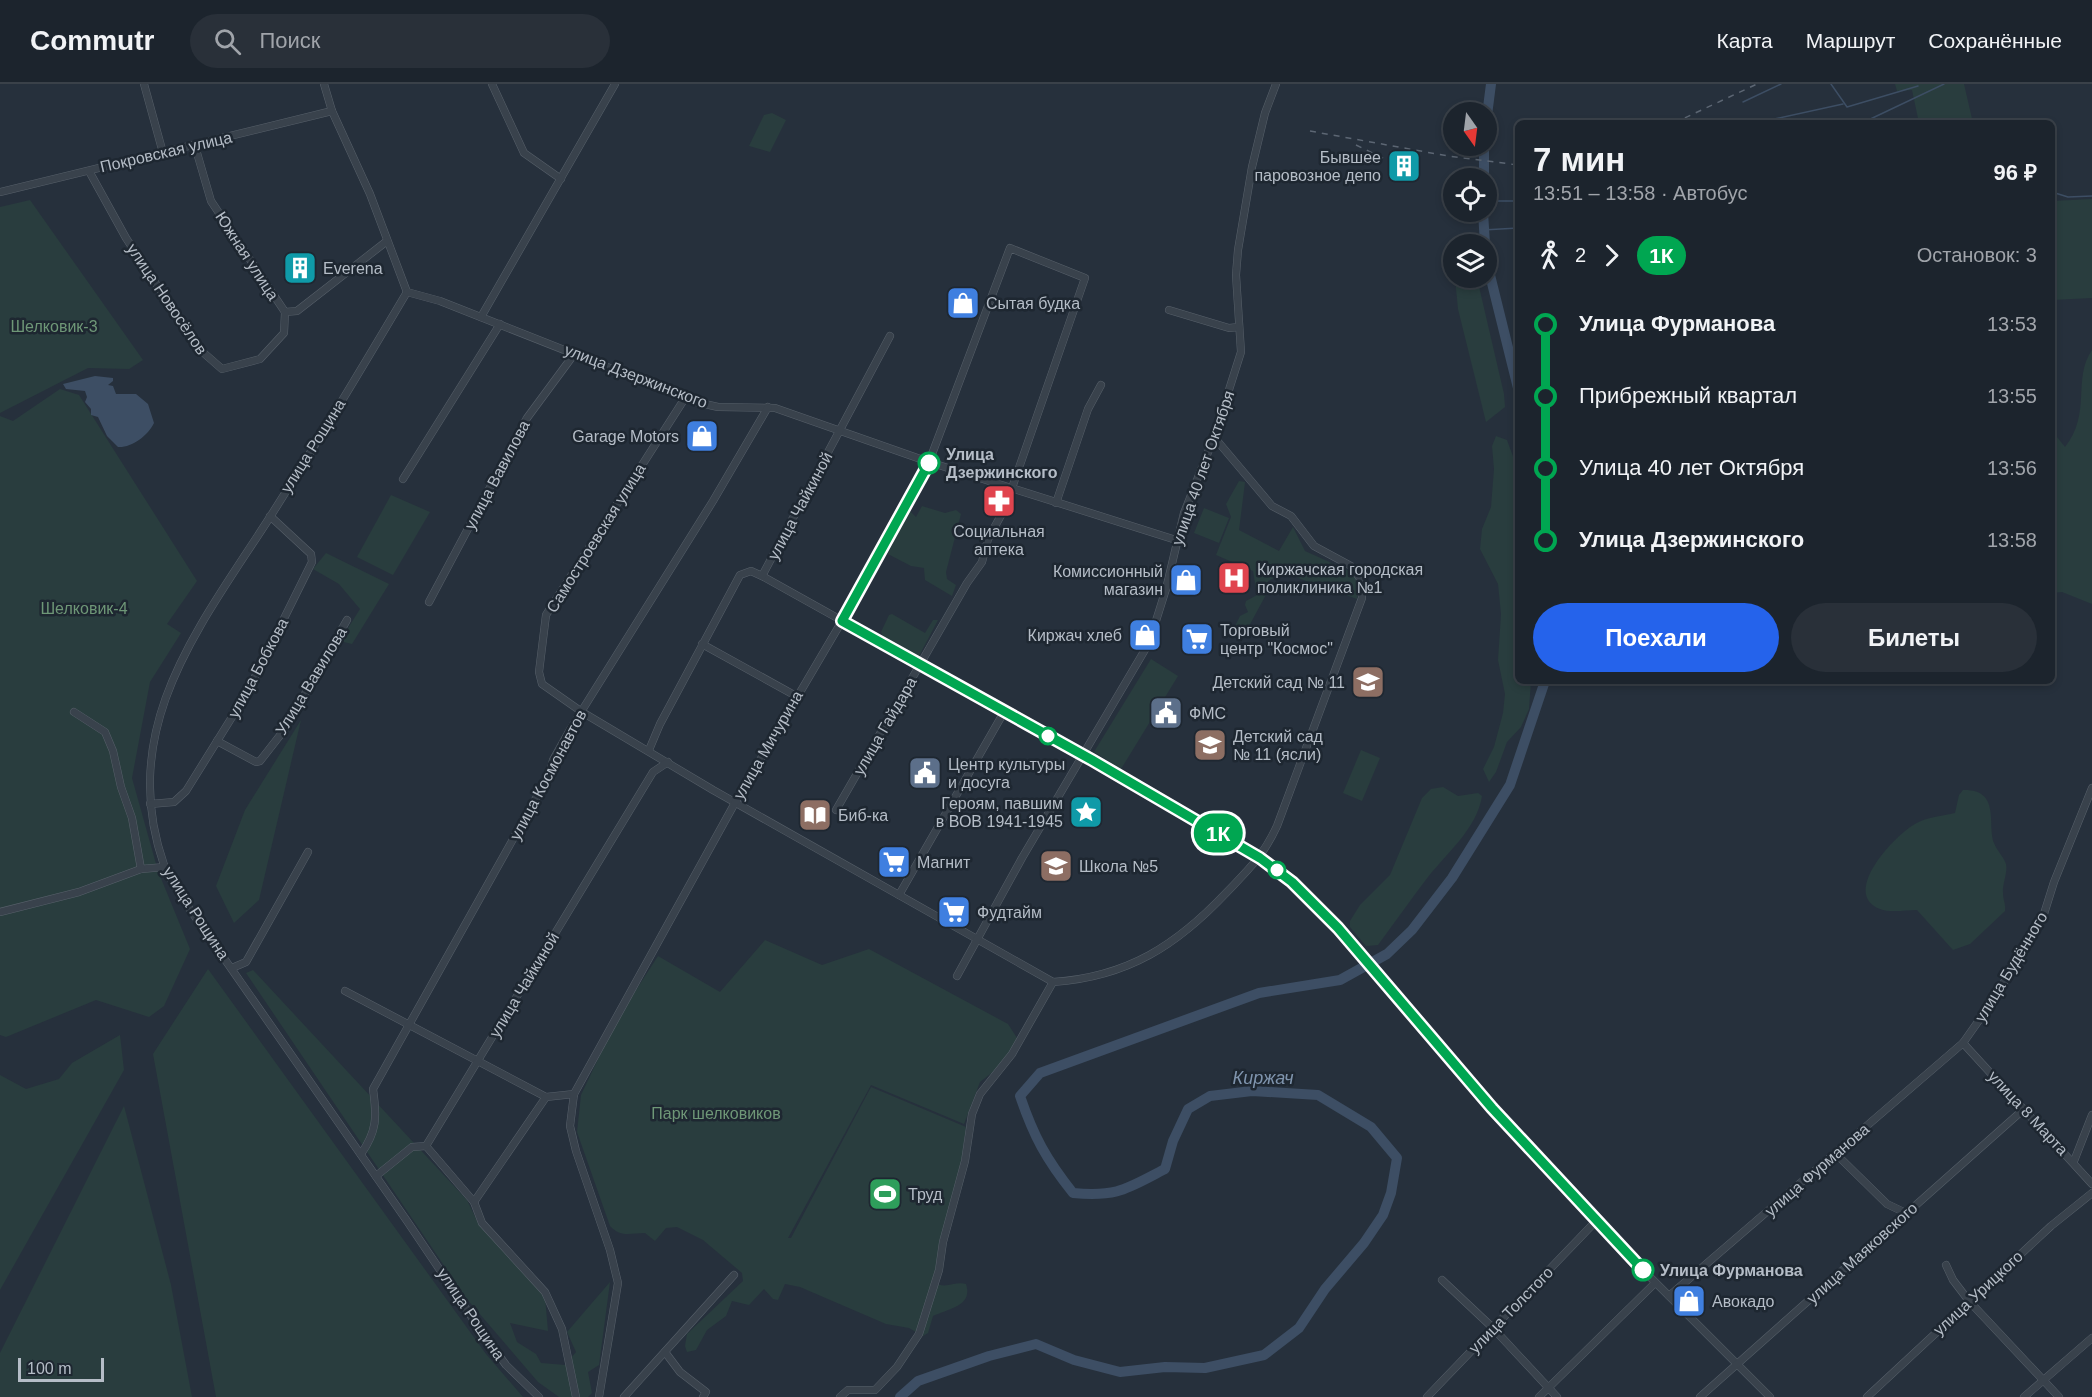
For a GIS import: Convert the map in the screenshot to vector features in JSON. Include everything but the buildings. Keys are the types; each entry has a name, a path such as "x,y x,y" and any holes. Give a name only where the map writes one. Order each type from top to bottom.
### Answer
{"street":[{"path":"144,84 163,153"},
{"path":"324,84 332,111 370,194 407,292"},
{"path":"492,84 524,153 561,179"},
{"path":"481,317 615,84"},
{"name":"улица 40 лет Октября","path":"957,976 976,939 1149,643 1166,589 1176,540 1187,503 1214,436 1241,352 1236,275 1238,249 1262,125 1276,84"},
{"name":"Покровская улица","path":"0,192 332,111"},
{"name":"Южная улица","path":"195,146 211,201 285,312 297,311 387,241"},
{"name":"улица Новосёлов","path":"89,171 126,238 198,348 212,363 222,369 260,359 284,333 285,312"},
{"name":"улица Гайдара","path":"836,810 967,583 982,562 988,539 1005,508 1085,278 1010,248"},
{"name":"улица Мичурина","path":"574,1094 735,801 842,621 929,462 1010,248"},
{"name":"улица Дзержинского","path":"407,292 440,301 685,398 718,407 768,408 1011,489 1176,540"},
{"name":"улица Рощина","path":"407,292 270,516 193,634 175,672 157,725 149,771 150,804 155,835 165,867 189,908 506,1365 539,1397"},
{"path":"1169,310 1229,328 1239,327"},
{"path":"404,479 500,324"},
{"name":"улица Чайкиной","path":"653,772 652,751 660,724 702,644 740,575 751,571 762,576 841,432 890,336"},
{"name":"улица Вавилова","path":"429,602 527,418 575,353"},
{"path":"1056,503 1088,409 1101,385"},
{"name":"Самостроевская улица","path":"582,712 545,687 539,672 546,615 685,398"},
{"name":"улица Космонавтов","path":"361,1154 373,1138 376,1109 373,1089 410,1026 582,712 768,408"},
{"path":"582,712 1053,982 1107,973 1174,942 1207,913 1260,858 1276,826 1362,598 1361,580 1351,566 1314,546 1291,516 1272,506 1214,436"},
{"name":"улица Бобкова","path":"150,804 174,802 186,792 247,693 312,562 311,554 270,516"},
{"path":"762,576 1083,755 1260,858 1299,889 1344,935 1492,1108 1595,1222 1770,1397"},
{"name":"Улица Вавилова","path":"217,741 256,762 260,761 285,729 348,621"},
{"path":"702,644 796,696"},
{"path":"74,712 105,732 113,751 121,787 132,818 141,868"},
{"path":"899,895 1004,712"},
{"name":"улица Чайкиной","path":"426,1146 653,772 668,762"},
{"name":"улица Будённого","path":"1963,1043 1994,999 2043,917 2054,882 2092,788"},
{"path":"232,968 246,962 308,852"},
{"path":"0,912 79,892 141,868 165,867"},
{"path":"840,1397 848,1389 874,1390 897,1366 919,1334 939,1270 943,1242 965,1161 972,1114 980,1094 1012,1054 1053,982"},
{"path":"345,991 477,1063 546,1097 574,1094 570,1126 610,1250 618,1283 599,1397"},
{"name":"улица 8 Марта","path":"1963,1043 2074,1161 2092,1184"},
{"name":"улица Фурманова","path":"1669,1296 1963,1043"},
{"path":"474,1202 546,1097"},
{"name":"улица Маяковского","path":"1700,1397 2024,1109"},
{"path":"2074,1161 2092,1115"},
{"path":"376,1176 412,1148 426,1146 474,1202 482,1223 545,1292 562,1329 576,1397"},
{"path":"1836,1154 1887,1204 1908,1214"},
{"name":"улица Урицкого","path":"1867,1397 2051,1226 2092,1193"},
{"name":"улица Толстого","path":"1427,1397 1595,1222"},
{"path":"1946,1265 1953,1280 1969,1301 2059,1397"},
{"path":"624,1397 734,1275"},
{"path":"1442,1280 1493,1328 1557,1397"},
{"path":"1539,1397 1655,1283"},
{"path":"2024,1397 2092,1338"},
{"path":"665,1352 680,1372 706,1392 703,1397"}],"green space":[{"path":"1895,84 1964,84 1972,120 1918,120 1912,90 1897,91"},
{"path":"772,113 786,120 770,152 749,146 764,115"},
{"path":"2092,199 2092,298 2055,300 2055,201"},
{"name":"Шелковик-3","path":"30,200 143,360 129,369 88,368 0,413 0,207"},
{"path":"1456,288 1479,288 1505,407 1486,422 1458,309"},
{"path":"2092,350 2092,604 2062,592 2055,593 2055,417 2057,437 2065,447 2078,422 2086,361"},
{"name":"Шелковик-4","path":"60,389 79,395 197,581 167,624 181,633 150,682 132,778 158,871 190,949 164,1006 149,1017 96,1000 6,1037 0,1035 0,416 13,421"},
{"path":"1496,436 1507,440 1515,462 1515,684 1531,684 1529,709 1521,727 1507,742 1496,772 1489,782 1483,769 1494,747 1503,713 1505,694 1498,660 1501,614 1498,584 1480,549 1482,529 1491,507 1494,469 1492,446"},
{"path":"1239,481 1245,482 1239,530 1279,551 1293,527 1305,551 1354,573 1359,582 1357,599 1326,588 1319,581 1314,584 1277,570 1273,573 1274,578 1268,581 1268,591 1242,639 1237,638 1234,628 1240,616 1248,612 1246,601 1257,595 1253,571 1216,555 1231,517 1226,504"},
{"path":"391,495 430,512 393,575 357,557"},
{"path":"922,506 945,513 956,510 961,514 946,572 947,579 956,585 952,596 925,580 924,568 911,566 888,554 906,513 909,510 916,517"},
{"path":"1204,508 1229,518 1219,543 1194,533"},
{"path":"326,553 389,584 352,644 340,641 360,609 339,584 313,569"},
{"path":"892,614 925,633 933,620 938,620 919,656 883,636 881,632 889,615"},
{"path":"1151,659 1178,676 1121,769 1094,752"},
{"path":"301,720 259,900 234,923 216,886 245,810"},
{"path":"1361,750 1380,758 1362,801 1343,793"},
{"path":"1443,787 1458,796 1478,793 1482,796 1474,819 1378,945 1366,946 1350,927 1350,921 1360,905 1390,875 1422,798 1431,789"},
{"path":"1963,790 1975,791 1988,801 1994,843 2006,864 2003,890 2005,911 1970,944 1953,950 1917,910 1880,909 1869,901 1866,891 1868,878 1875,865 1895,840 1919,822 1955,813 1959,795"},
{"name":"Парк шелковиков","path":"765,940 822,965 869,949 1008,1024 1019,1041 1003,1064 980,1082 964,1124 871,1085 788,1238 791,1238 871,1087 966,1127 961,1164 934,1282 942,1285 966,1284 966,1297 963,1302 953,1308 933,1316 928,1333 923,1336 909,1328 886,1324 800,1287 785,1284 778,1300 773,1299 764,1289 749,1305 732,1301 726,1316 707,1330 696,1350 687,1352 685,1346 687,1334 743,1281 742,1273 703,1240 677,1227 666,1228 655,1241 645,1233 622,1233 610,1226 577,1132 581,1095 616,1021 658,956 720,992"},
{"path":"208,969 486,1354 523,1397 216,1397 153,1054"},
{"path":"253,970 467,1200 479,1225 545,1297 548,1331 510,1323 517,1342 536,1354 541,1363 565,1365 576,1352 567,1332 610,1282 599,1365 588,1372 592,1393 588,1397 559,1397 538,1382 466,1298 246,973"},
{"path":"120,1035 124,1070 0,1290 0,1075 26,1089 59,1079 72,1063"},
{"path":"124,1106 171,1285 192,1397 0,1397 0,1353"}],"water":[{"path":"95,376 113,378 108,385 113,386 116,394 136,394 148,404 154,423 139,440 128,446 118,447 107,436 98,417 91,415 91,409 85,402 87,397 85,391 66,389 63,384"}],"waterway":[{"name":"Киржач","path":"1489,102 1491,84"},
{"path":"1743,102 1781,84"},
{"path":"1831,84 1847,107 1918,86"},
{"path":"1868,120 1944,84"},
{"path":"1770,120 1843,104"},
{"name":"Киржач","path":"1484,156 1484,168"},
{"path":"2055,193 2068,197 2092,196"},
{"path":"1497,201 1515,201"},
{"name":"Киржач","path":"1484,222 1484,234"},
{"path":"1483,230 1515,228"},
{"name":"Киржач","path":"1493,288 1515,376"},
{"name":"Киржач","path":"900,1397 918,1381 989,1356 1036,1344 1074,1360 1120,1372 1165,1367 1205,1368 1264,1355 1299,1328 1325,1289 1364,1243 1383,1215 1391,1193 1397,1158 1371,1127 1318,1095 1252,1091 1210,1096 1188,1109 1173,1141 1165,1169 1121,1190 1101,1194 1073,1193 1042,1147 1030,1124 1020,1096 1040,1073 1259,993 1340,980 1387,954 1412,930 1452,878 1510,785 1544,684"}],"railway":[{"path":"1680,120 1757,84"},
{"path":"1310,131 1448,156 1515,165"},
{"path":"1356,145 1383,158 1397,161"}],"bus line":[{"name":"1К","path":"929,463 842,621 1092,760 1260,858 1292,882 1338,928 1492,1108 1595,1222 1643,1270"}],"place":[{"name":"Бывшее паровозное депо","path":"1404,166"},
{"name":"Everena","path":"300,268"},
{"name":"Сытая будка","path":"963,303"},
{"name":"Garage Motors","path":"702,436"},
{"name":"Улица Дзержинского","path":"929,463"},
{"name":"Социальная аптека","path":"999,501"},
{"name":"Киржачская городская поликлиника №1","path":"1234,578"},
{"name":"Комиссионный магазин","path":"1186,580"},
{"name":"Киржач хлеб","path":"1145,635"},
{"name":"Торговый центр \"Космос\"","path":"1197,639"},
{"name":"Детский сад № 11","path":"1368,682"},
{"name":"ФМС","path":"1166,713"},
{"name":"Детский сад № 11 (ясли)","path":"1210,745"},
{"name":"Центр культуры и досуга","path":"925,773"},
{"name":"Героям, павшим в ВОВ 1941-1945","path":"1086,812"},
{"name":"Биб-ка","path":"815,815"},
{"name":"Магнит","path":"894,862"},
{"name":"Школа №5","path":"1056,866"},
{"name":"Фудтайм","path":"954,912"},
{"name":"Труд","path":"885,1194"},
{"name":"Улица Фурманова","path":"1643,1270"},
{"name":"Авокадо","path":"1689,1301"}]}
